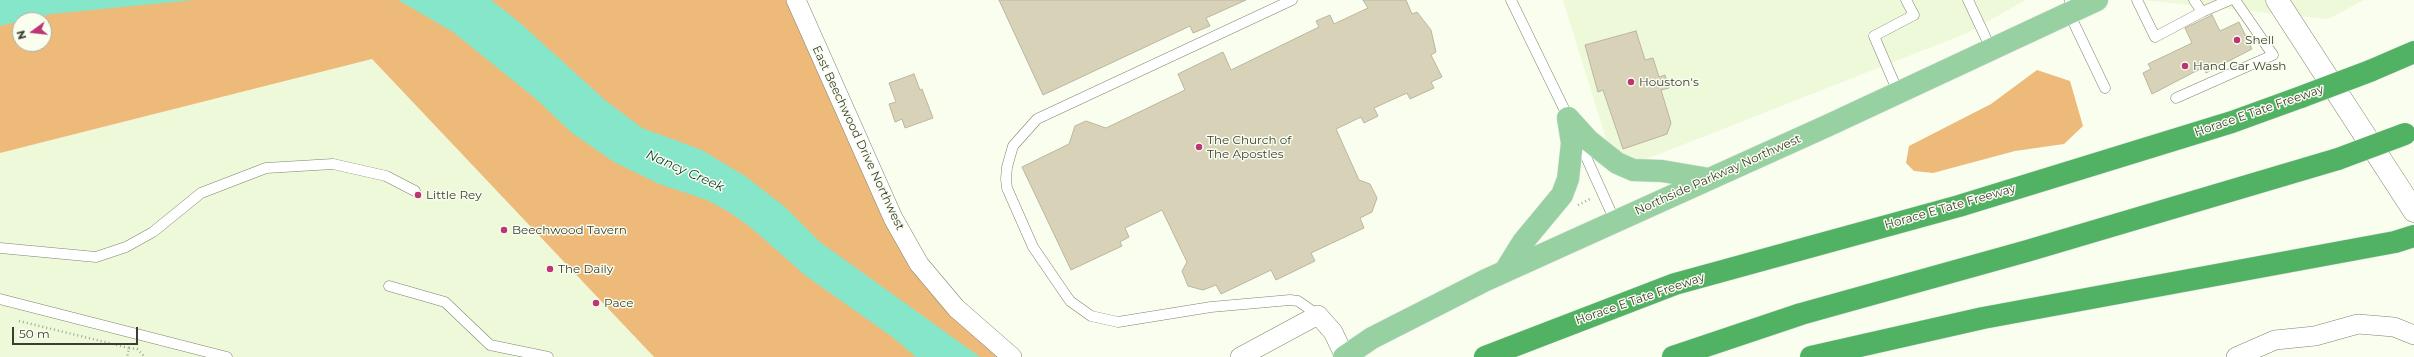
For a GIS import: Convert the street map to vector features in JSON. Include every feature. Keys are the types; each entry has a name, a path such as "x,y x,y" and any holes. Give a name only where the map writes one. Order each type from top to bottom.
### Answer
{"highway":[{"name":"Horace E Tate Freeway","path":"1484,357 1675,284 1959,206 2232,122 2370,71 2414,52"},
{"path":"1673,357 1802,314 2027,251 2338,159 2410,132"},
{"path":"1811,357 1983,318 2395,242 2414,236"}],"main road":[{"name":"Northside Parkway Northwest","path":"1345,357 1372,338 1505,271 1991,49 2070,6 2097,0"},
{"path":"1568,118 1588,140 1606,156 1617,163 1634,170 1709,178"},
{"path":"1505,271 1523,242 1562,195 1568,179 1571,157 1572,143 1568,118"}],"street":[{"name":"East Beechwood Drive Northwest","path":"796,0 893,218 919,264 956,308 1012,357"},
{"path":"2277,0 2414,211"},
{"path":"1240,357 1318,315 1332,332 1345,357"},
{"path":"2236,357 2275,340 2315,336 2358,324 2394,327 2414,335"}],"lane":[{"path":"1292,0 1049,112 1028,127 1013,146 1008,161 1006,180 1007,188 1033,247 1070,301 1079,309 1107,321 1118,322 1211,307 1298,300 1318,315"},
{"path":"1512,0 1616,221"},
{"path":"1898,92 1874,36 1914,15 1906,0"},
{"path":"1968,0 1991,49"},
{"path":"2137,0 2155,37 2202,12 2230,0"},
{"path":"2194,0 2202,12"},
{"path":"2176,98 2273,55 2235,0"},
{"path":"2070,6 2105,88"},
{"path":"0,248 96,257 126,247 153,232 201,193 266,168 333,164 386,176 414,191"},
{"path":"389,286 445,302 490,345 548,357"},
{"path":"0,299 227,357"}],"path":[{"path":"19,321 137,349 145,357"},
{"path":"127,357 129,348"}],"shaded area":[{"path":"0,0 796,0 885,183 945,294 1006,357 654,357 372,59 0,153"},
{"path":"1563,0 2026,0 1967,33 1616,171"},
{"path":"2142,0 2364,0 2328,19"},
{"path":"372,59 654,357 0,357 0,153"},
{"path":"2037,70 2070,81 2083,126 2064,144 2015,151 1933,173 1914,171 1906,163 1909,146 1991,104"}],"water":[{"path":"0,0 194,0 52,14 52,12 12,12 12,23 0,26"},
{"name":"Nancy Creek","path":"398,0 491,0 518,21 605,100 642,128 702,150 745,176 785,207 820,242 980,357 916,357 891,336 806,276 749,226 729,212 707,200 659,184 614,162 572,133 536,99 453,32"}],"building":[{"path":"999,0 1246,0 1206,18 1210,26 1193,33 1190,26 1043,95"},
{"name":"The Church of The Apostles","path":"1363,0 1406,0 1412,14 1417,12 1431,30 1436,52 1431,55 1442,77 1431,82 1434,88 1410,99 1407,93 1374,108 1378,116 1364,123 1361,117 1336,129 1359,180 1370,184 1377,198 1372,212 1360,218 1364,228 1311,253 1315,261 1276,280 1271,270 1221,294 1216,285 1203,290 1188,286 1182,271 1187,262 1162,210 1125,228 1129,237 1120,242 1122,246 1071,270 1022,167 1069,144 1075,126 1086,121 1106,128 1185,90 1178,74 1223,52 1231,70 1319,27 1316,21 1330,15 1334,24 1368,8"},
{"name":"Hand Car Wash","path":"2212,15 2220,31 2239,22 2252,49 2206,73 2204,67 2152,94 2143,73 2151,69 2148,64 2192,43 2185,28"},
{"name":"Houston's","path":"1636,31 1645,60 1653,58 1659,77 1665,75 1669,88 1661,90 1671,123 1667,134 1623,149 1603,90 1598,92 1585,45"},
{"path":"914,74 920,90 922,89 933,118 905,128 902,119 895,122 889,104 896,102 889,83"}],"place":[{"name":"Shell","path":"2237,40"},
{"name":"Hand Car Wash","path":"2185,66"},
{"name":"Houston's","path":"1631,82"},
{"name":"The Church of The Apostles","path":"1199,147"},
{"name":"Little Rey","path":"418,195"},
{"name":"Beechwood Tavern","path":"504,230"},
{"name":"The Daily","path":"550,269"},
{"name":"Pace","path":"596,303"}]}
